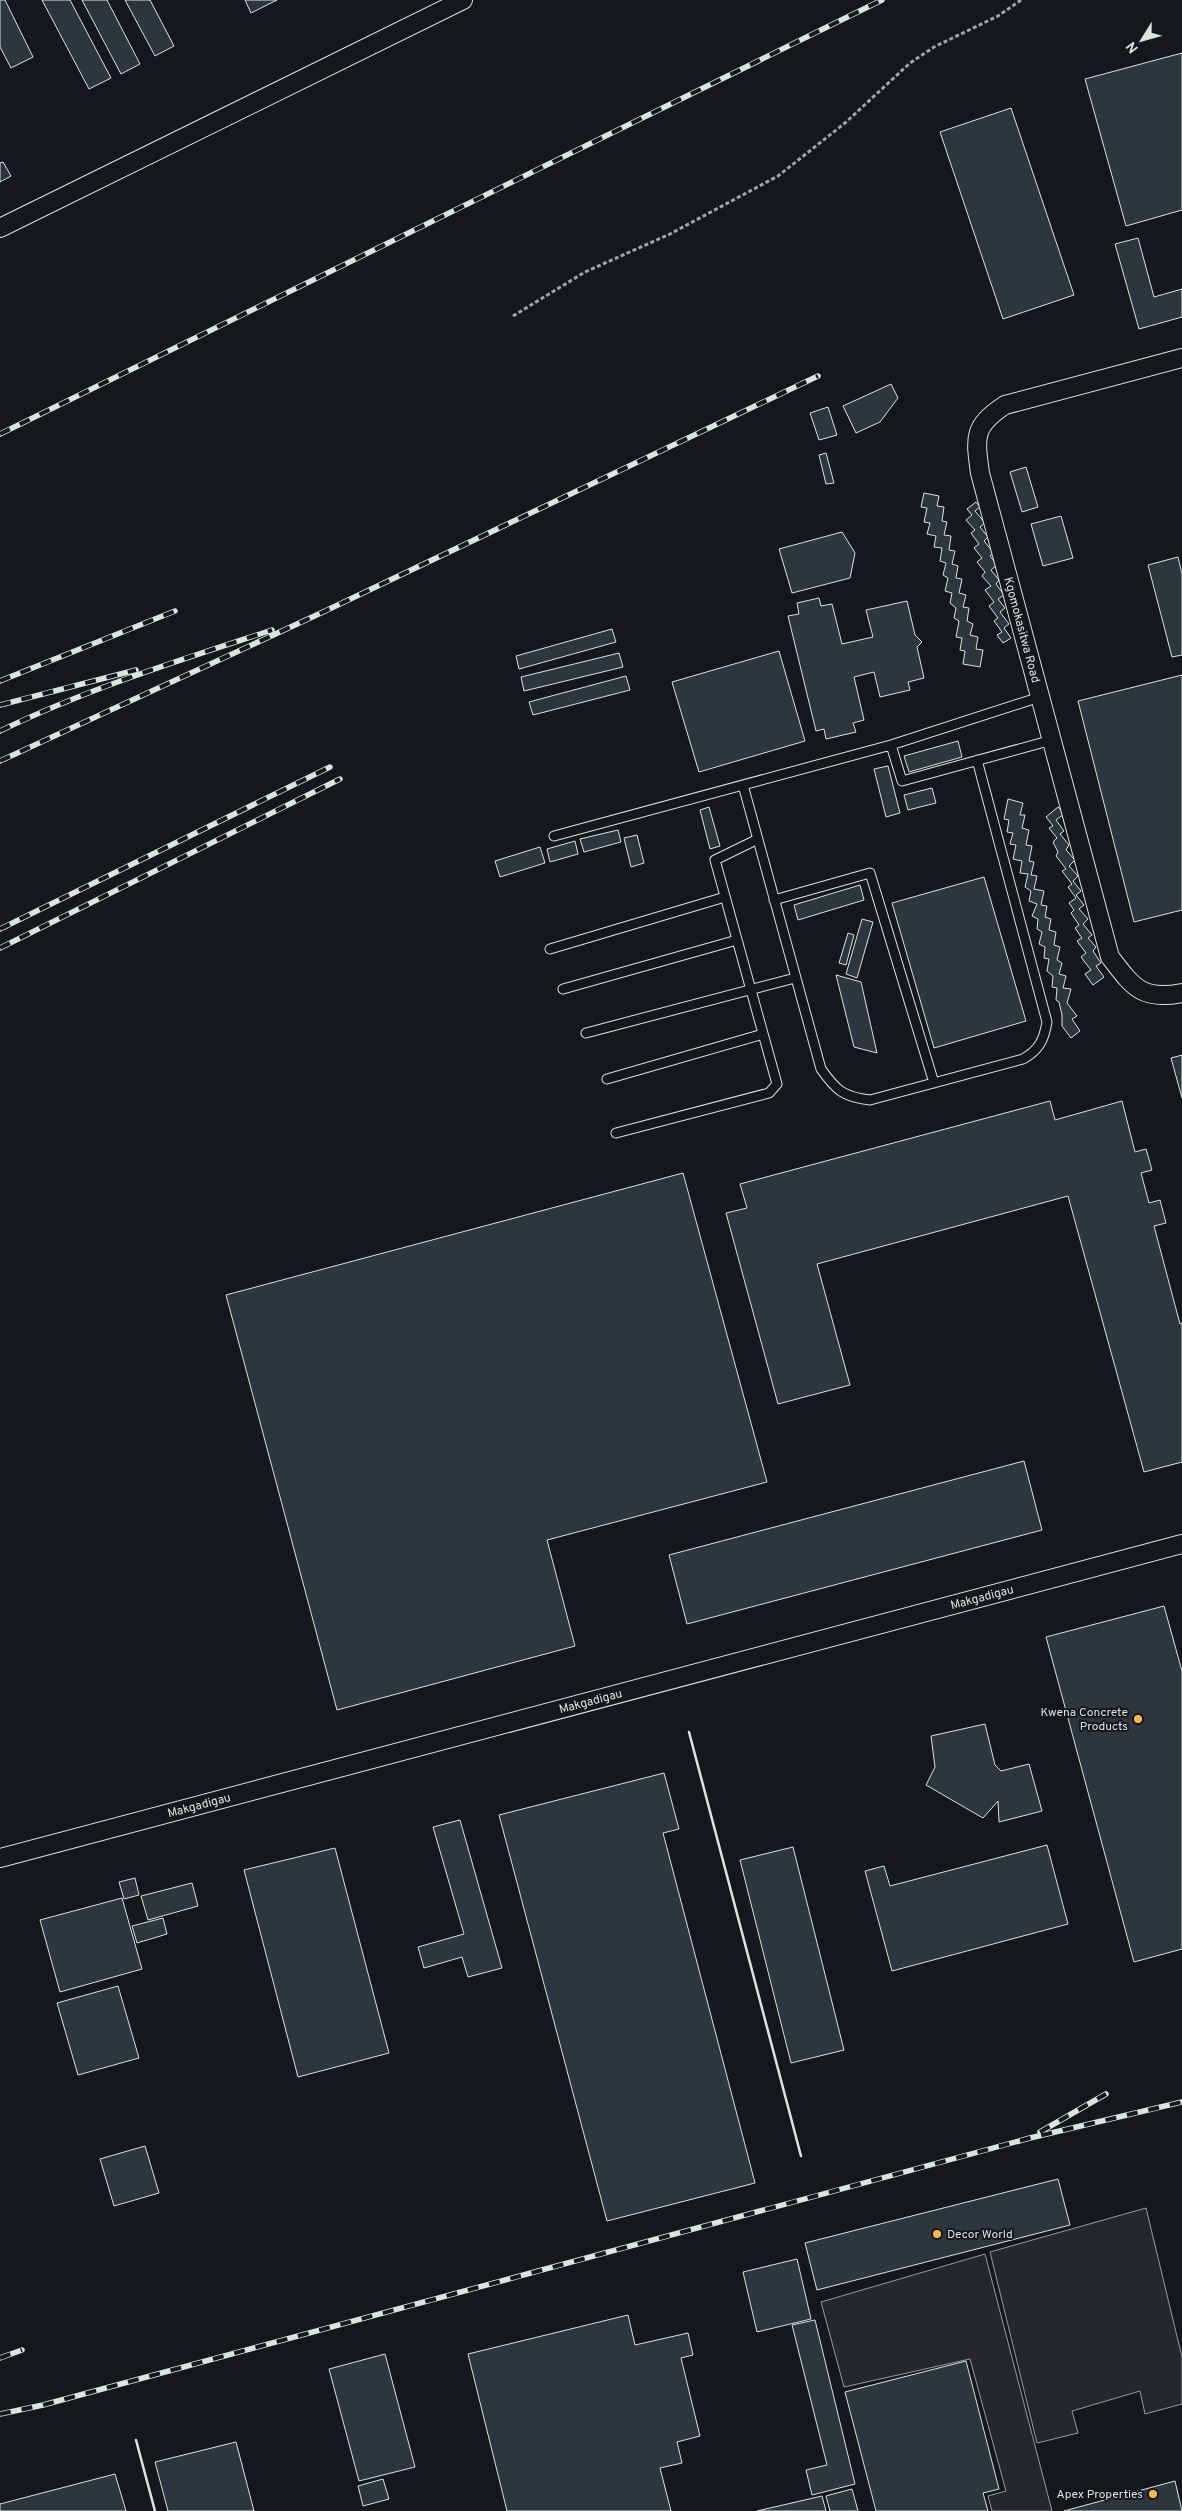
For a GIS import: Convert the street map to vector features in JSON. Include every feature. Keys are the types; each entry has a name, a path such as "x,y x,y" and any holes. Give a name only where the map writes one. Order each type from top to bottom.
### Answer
{"street":[{"path":"0,228 463,0"},
{"name":"Kgomokasitwa Road","path":"1182,358 1005,405 990,414 978,429 977,451 980,473 1110,957 1134,988 1162,996 1182,992"},
{"name":"Makgadigau","path":"0,1858 1182,1544"}],"lane":[{"path":"554,836 891,745 1040,697"},
{"path":"891,745 902,782 1052,740"},
{"path":"743,785 821,1069 840,1092 853,1098 870,1100 1023,1059 1035,1052 1045,1038 1047,1022 977,760"},
{"path":"616,1133 769,1093 777,1084 715,860 758,839"},
{"path":"774,900 870,873 934,1083"},
{"path":"550,949 725,897"},
{"path":"563,989 737,940"},
{"path":"586,1033 796,978"},
{"path":"607,1079 763,1034"}],"path":[{"path":"513,316 585,272 670,234 778,176 845,123 910,63 934,47 998,16 1021,0"}],"shaded area":[{"path":"1146,2208 1182,2357 1182,2404 1145,2414 1140,2391 1072,2411 1078,2433 1037,2443 990,2252"},
{"path":"985,2254 1052,2511 992,2511 988,2496 1006,2491 970,2359 844,2387 821,2302"}],"building":[{"path":"0,0 5,0 33,57 11,68 0,47"},
{"path":"42,0 70,0 111,78 89,89"},
{"path":"82,0 107,0 140,64 121,74"},
{"path":"125,0 150,0 174,46 155,56"},
{"path":"245,0 277,0 251,13"},
{"path":"1182,53 1182,210 1126,226 1085,79"},
{"path":"1011,108 1074,295 1003,319 940,132"},
{"path":"3,162 11,176 0,182 0,163"},
{"path":"1138,238 1154,297 1182,289 1182,317 1139,329 1115,244"},
{"path":"891,384 898,398 880,422 856,433 843,406"},
{"path":"828,407 837,435 819,440 810,413"},
{"path":"826,453 834,483 826,484 819,455"},
{"path":"1026,467 1038,507 1022,512 1010,472"},
{"path":"924,493 939,496 937,506 944,507 942,521 947,522 944,535 951,536 949,550 955,551 952,564 958,566 956,578 962,579 959,593 966,595 963,607 969,608 967,621 973,624 970,635 978,637 976,649 983,650 980,667 963,664 965,651 960,650 962,638 956,637 959,621 954,618 956,608 950,603 952,593 945,591 948,578 943,575 946,563 940,561 942,548 934,547 936,536 927,534 930,523 924,522 927,508 921,507"},
{"path":"976,502 980,507 975,511 985,523 980,527 988,537 984,541 994,553 990,556 997,565 991,570 999,580 996,584 1004,595 998,599 1005,608 1000,612 1009,624 1004,628 1011,638 1003,643 997,635 1002,632 994,621 998,618 989,606 994,602 985,590 991,586 982,576 985,572 977,562 982,558 974,548 979,544 971,533 975,530 966,520 972,515 967,509"},
{"path":"1061,516 1073,558 1043,566 1031,524"},
{"path":"842,532 855,553 850,578 792,593 779,549"},
{"path":"1178,557 1182,574 1182,655 1172,657 1148,565"},
{"path":"819,598 821,606 832,604 842,644 873,637 866,610 907,601 915,635 922,642 917,647 924,678 908,682 910,690 880,697 874,672 854,677 864,720 853,723 856,732 826,739 824,729 816,731 788,616 799,614 797,603"},
{"path":"612,629 616,642 519,669 516,656"},
{"path":"779,651 805,741 699,772 672,682"},
{"path":"619,653 623,667 524,691 521,677"},
{"path":"1182,675 1182,910 1134,922 1078,701"},
{"path":"626,676 630,690 533,715 529,702"},
{"path":"958,741 962,757 909,772 904,756"},
{"path":"888,766 900,813 886,817 874,769"},
{"path":"932,788 936,803 908,810 904,795"},
{"path":"1008,799 1023,803 1020,815 1025,815 1022,828 1029,830 1026,845 1032,846 1029,861 1034,862 1031,875 1037,876 1034,889 1044,891 1041,905 1047,906 1045,917 1051,919 1049,930 1056,932 1054,945 1060,947 1057,960 1062,963 1059,974 1066,976 1063,988 1071,989 1067,1003 1077,1016 1072,1019 1080,1031 1071,1038 1062,1026 1059,1002 1056,1000 1057,988 1052,987 1053,976 1047,971 1049,959 1044,958 1045,947 1039,944 1042,932 1037,929 1038,919 1032,916 1037,904 1029,901 1031,891 1025,887 1028,874 1020,873 1022,861 1013,859 1016,845 1010,844 1013,833 1007,832 1009,820 1004,819"},
{"path":"709,807 720,846 710,849 700,810"},
{"path":"1058,807 1064,814 1056,820 1064,831 1060,834 1069,845 1066,850 1075,860 1069,866 1078,876 1073,881 1081,891 1076,895 1084,905 1079,909 1088,919 1083,924 1092,935 1088,938 1096,947 1093,951 1101,963 1096,966 1104,977 1093,985 1085,974 1091,970 1081,957 1086,953 1077,941 1082,938 1075,928 1079,925 1071,913 1074,910 1069,903 1076,898 1068,887 1072,884 1062,871 1066,869 1056,856 1058,852 1053,842 1057,838 1049,828 1053,826 1046,817"},
{"path":"618,830 621,842 584,852 580,839"},
{"path":"637,835 644,863 631,867 624,838"},
{"path":"575,841 578,854 550,862 547,849"},
{"path":"540,847 545,863 500,877 495,861"},
{"path":"984,877 1026,1021 934,1048 892,903"},
{"path":"860,885 864,900 798,920 794,905"},
{"path":"862,919 873,922 857,978 846,974"},
{"path":"848,933 854,935 846,965 839,963"},
{"path":"836,975 861,982 877,1053 854,1047"},
{"path":"1182,1055 1182,1098 1171,1058"},
{"path":"1050,1101 1055,1120 1122,1101 1135,1152 1146,1149 1152,1170 1141,1173 1149,1203 1160,1200 1166,1223 1154,1226 1180,1324 1182,1323 1182,1462 1144,1472 1068,1196 817,1264 850,1385 778,1404 726,1213 747,1208 740,1184"},
{"path":"683,1173 767,1482 547,1540 575,1646 337,1710 226,1295"},
{"path":"1024,1461 1042,1530 687,1624 669,1555"},
{"path":"1164,1606 1182,1671 1182,1949 1134,1962 1046,1637"},
{"path":"985,1724 995,1765 1001,1771 1029,1764 1042,1811 999,1822 998,1801 983,1818 926,1785 935,1767 931,1736"},
{"path":"664,1773 679,1829 663,1833 755,2183 607,2221 499,1815"},
{"path":"460,1820 502,1968 468,1977 462,1957 424,1968 418,1947 464,1934 433,1827"},
{"path":"1047,1845 1068,1924 892,1971 865,1871 884,1866 890,1886"},
{"path":"793,1847 844,2050 791,2063 740,1860"},
{"path":"335,1848 389,2053 298,2077 244,1870"},
{"path":"135,1878 139,1895 124,1899 119,1882"},
{"path":"192,1883 198,1906 148,1920 141,1896"},
{"path":"122,1898 142,1969 60,1992 40,1920"},
{"path":"163,1918 167,1934 137,1943 132,1926"},
{"path":"118,1986 139,2058 78,2075 57,2003"},
{"path":"145,2146 159,2193 114,2206 100,2159"},
{"name":"Decor World","path":"1058,2179 1070,2225 817,2290 805,2243"},
{"path":"797,2259 811,2319 757,2332 743,2272"},
{"path":"628,2315 635,2345 688,2333 693,2355 681,2358 700,2436 677,2442 682,2463 660,2468 671,2511 507,2511 468,2354"},
{"path":"815,2320 855,2484 812,2495 806,2470 827,2465 792,2325"},
{"path":"385,2354 415,2467 359,2481 329,2369"},
{"path":"966,2361 999,2489 983,2493 988,2511 876,2511 845,2392"},
{"path":"236,2442 254,2511 168,2511 155,2462"},
{"path":"115,2474 126,2511 0,2511 0,2504"},
{"path":"383,2479 389,2499 363,2506 358,2486"},
{"name":"Apex Properties","path":"1175,2481 1182,2511 1064,2511"},
{"path":"852,2489 858,2511 830,2511 826,2496"},
{"path":"822,2496 826,2511 757,2511"}],"railway":[{"path":"0,434 882,0"},
{"path":"0,761 321,613 818,376"},
{"path":"0,681 175,611"},
{"path":"0,731 100,688 272,630"},
{"path":"0,705 136,670"},
{"path":"0,929 330,767"},
{"path":"0,948 340,779"},
{"path":"1040,2132 1106,2094"},
{"path":"0,2414 43,2405 1030,2138 1182,2102"},
{"path":"0,2358 22,2350"}],"wall":[{"path":"689,1732 801,2156"},
{"path":"136,2440 155,2511"}],"place":[{"name":"Kwena Concrete Products","path":"1138,1719"},
{"name":"Decor World","path":"937,2234"},
{"name":"Apex Properties","path":"1153,2494"}]}
